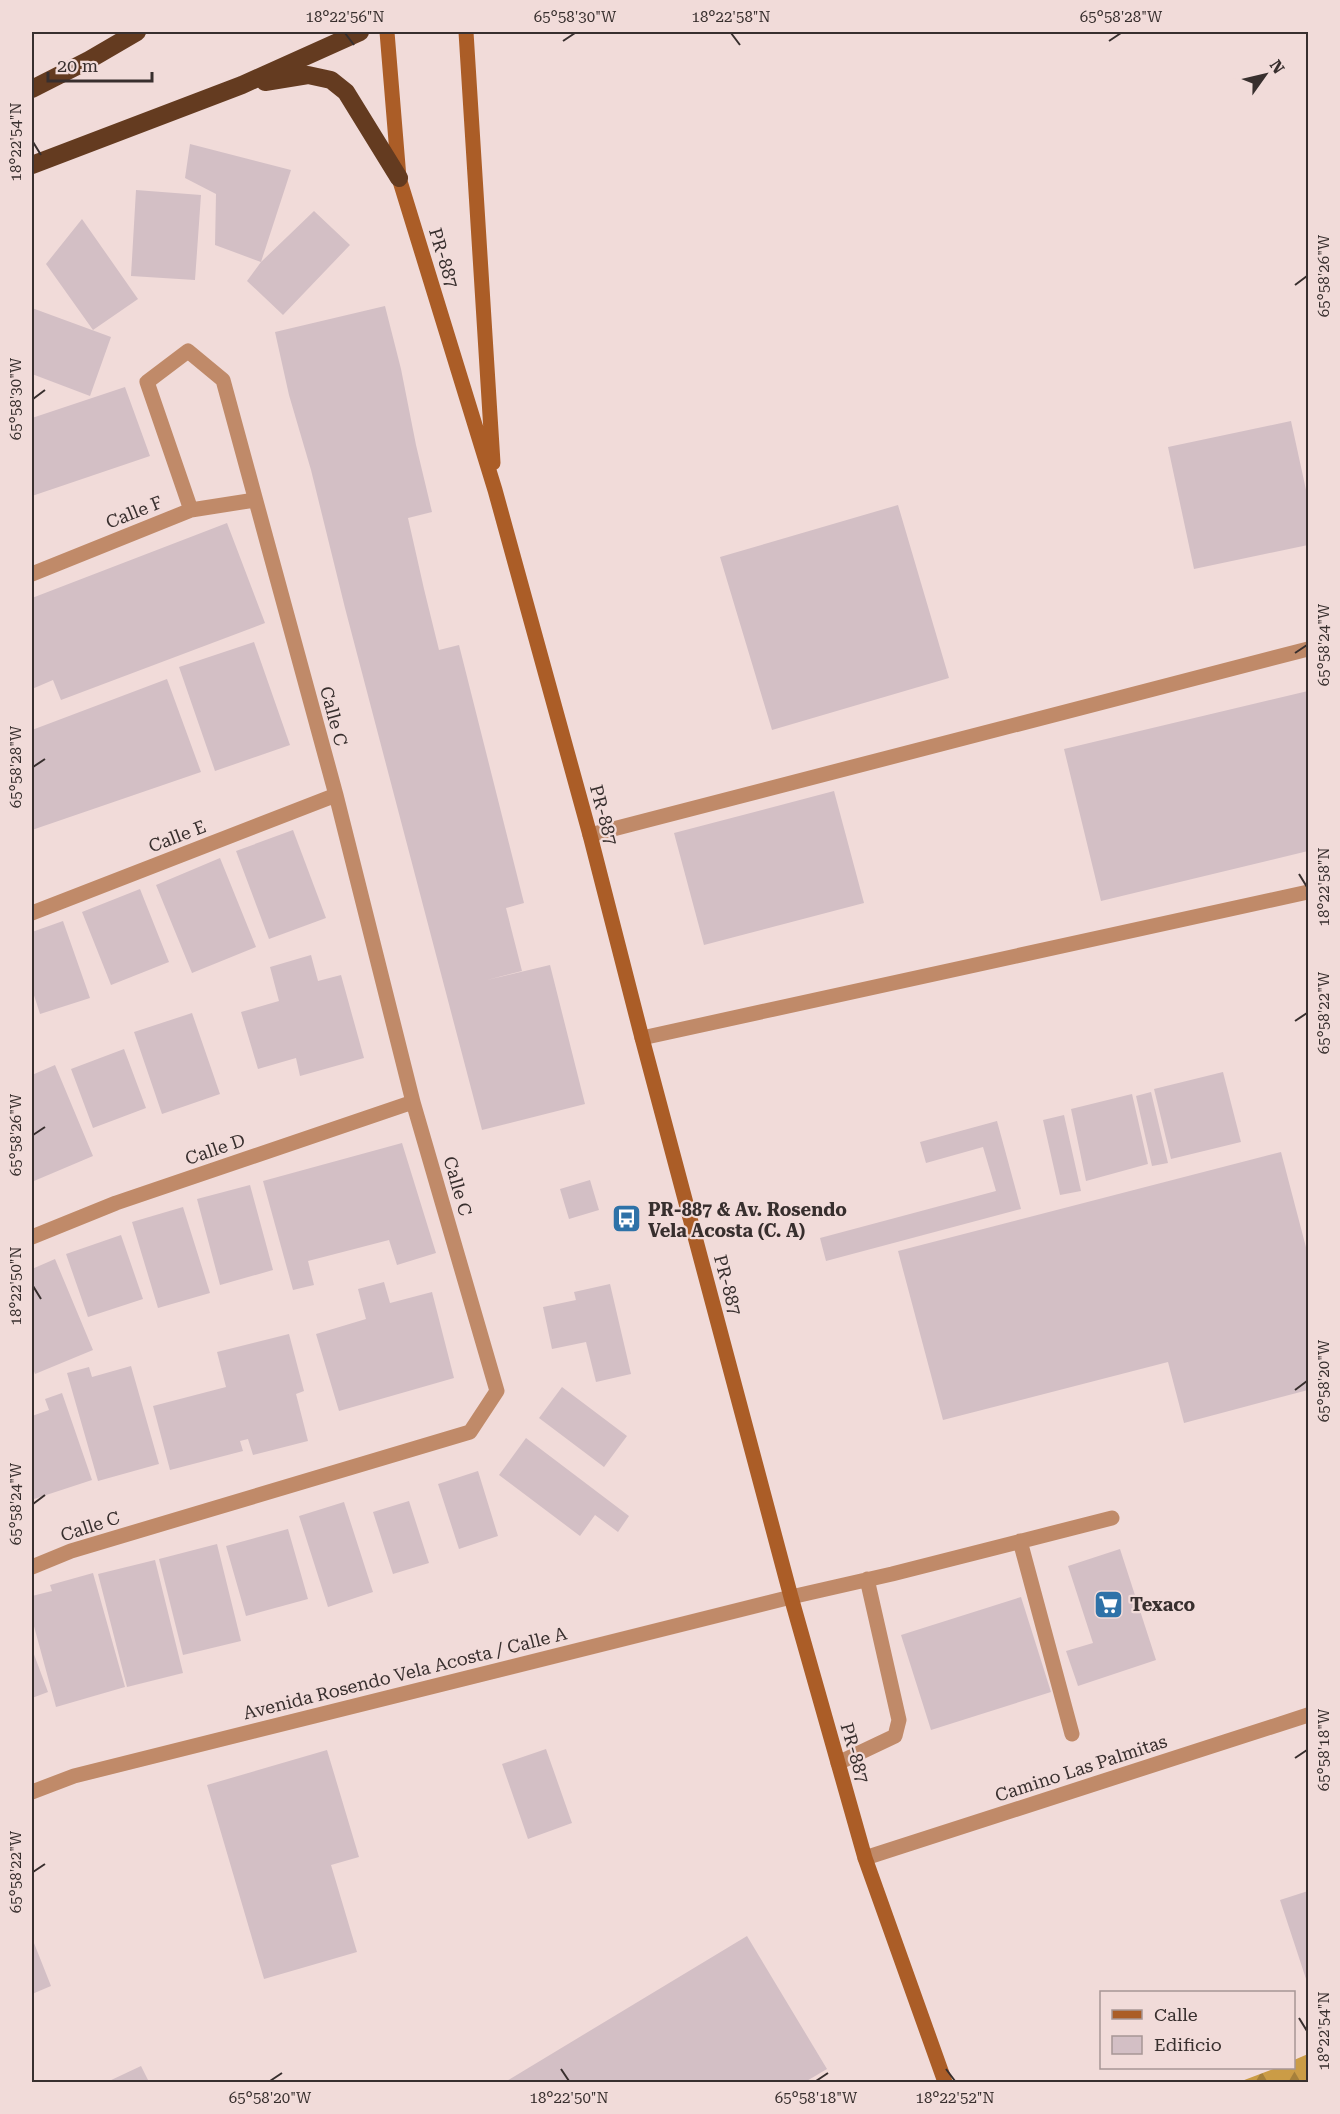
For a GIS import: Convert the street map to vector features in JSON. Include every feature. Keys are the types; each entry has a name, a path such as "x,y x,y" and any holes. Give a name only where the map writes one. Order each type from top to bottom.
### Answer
{"highway":[{"path":"32,89 137,32"},
{"path":"32,165 242,85 360,32"},
{"path":"242,85 309,75 331,80 345,92 399,178"}],"street":[{"name":"PR-887","path":"387,32 399,178 495,490 590,835 791,1597 865,1858 945,2082"},
{"name":"PR-887","path":"466,32 495,490"},
{"name":"Calle C","path":"32,1567 71,1551 470,1432 497,1391 413,1102 336,795 222,380 188,351 147,382 191,510"},
{"name":"Calle F","path":"32,574 191,510 255,500"},
{"path":"590,835 1308,649"},
{"name":"Calle E","path":"32,913 336,795"},
{"path":"642,1038 1308,892"},
{"name":"Calle D","path":"32,1237 116,1203 413,1102"},
{"name":"Avenida Rosendo Vela Acosta / Calle A","path":"32,1792 74,1776 1112,1518"},
{"path":"1020,1541 1072,1734"},
{"path":"838,1763 895,1736 899,1720 867,1579"},
{"name":"Camino Las Palmitas","path":"865,1858 1308,1715"}],"green space":[{"path":"1308,2054 1308,2082 1239,2082 1273,2069 1295,2069 1295,2060"}],"building":[{"path":"190,144 291,170 261,262 215,245 216,194 185,178"},
{"path":"136,190 201,195 195,280 131,276"},
{"path":"314,211 350,245 283,315 247,281 261,262"},
{"path":"82,219 138,299 93,330 46,264"},
{"path":"385,306 432,512 408,518 424,589 439,650 459,645 524,903 506,908 522,971 487,980 550,965 585,1104 482,1130 311,470 289,395 275,332"},
{"path":"32,308 111,337 90,396 32,374"},
{"path":"125,387 150,456 32,496 32,418"},
{"path":"1291,421 1308,499 1308,545 1194,569 1168,447"},
{"path":"898,505 949,678 772,730 720,557"},
{"path":"227,523 265,623 61,700 53,680 32,689 32,598"},
{"path":"254,642 290,745 215,771 179,667"},
{"path":"167,679 201,772 32,830 32,744 34,744 32,730"},
{"path":"1308,691 1308,851 1101,901 1064,749"},
{"path":"834,791 864,903 704,945 674,833"},
{"path":"293,830 326,918 269,939 236,851"},
{"path":"220,858 256,947 192,973 156,885"},
{"path":"140,889 169,962 111,985 82,912"},
{"path":"63,921 90,998 40,1014 32,989 32,932"},
{"path":"311,955 318,981 341,975 364,1058 300,1076 296,1058 258,1069 241,1012 279,1001 270,967"},
{"path":"192,1013 220,1094 162,1114 134,1032"},
{"path":"124,1049 146,1108 93,1128 71,1069"},
{"path":"55,1065 93,1156 34,1181 32,1176 32,1075"},
{"path":"1223,1072 1241,1142 1171,1159 1154,1089"},
{"path":"1151,1092 1168,1163 1152,1166 1136,1096"},
{"path":"1132,1094 1148,1164 1086,1181 1071,1109"},
{"path":"1064,1115 1081,1191 1060,1195 1043,1120"},
{"path":"997,1121 1021,1209 826,1261 820,1238 996,1191 983,1147 926,1163 920,1142"},
{"path":"402,1143 436,1253 397,1265 389,1240 308,1261 314,1285 293,1290 263,1181"},
{"path":"1281,1152 1308,1255 1308,1390 1184,1423 1168,1362 943,1420 898,1251"},
{"path":"590,1180 599,1210 569,1219 560,1189"},
{"path":"250,1185 273,1270 220,1285 197,1199"},
{"path":"183,1207 210,1293 158,1308 132,1222"},
{"path":"121,1235 143,1299 88,1317 66,1254"},
{"path":"55,1259 93,1350 35,1374 32,1366 32,1269"},
{"path":"384,1282 390,1303 432,1292 454,1378 339,1411 316,1334 366,1319 358,1289"},
{"path":"610,1284 631,1374 596,1382 586,1342 552,1349 543,1307 576,1300 574,1292"},
{"path":"289,1334 304,1391 296,1394 308,1441 253,1455 248,1439 240,1441 243,1451 170,1470 153,1406 226,1387 217,1352"},
{"path":"131,1366 159,1464 98,1481 67,1373 89,1367 92,1377"},
{"path":"562,1387 627,1436 604,1467 539,1418"},
{"path":"62,1393 92,1480 34,1499 32,1493 32,1416 49,1410 45,1399"},
{"path":"526,1438 629,1516 618,1532 595,1515 580,1536 499,1475"},
{"path":"478,1471 498,1536 459,1549 438,1484"},
{"path":"409,1501 429,1563 393,1574 373,1512"},
{"path":"344,1502 373,1592 328,1607 299,1516"},
{"path":"288,1529 308,1599 246,1616 226,1546"},
{"path":"217,1544 241,1641 183,1655 159,1559"},
{"name":"Texaco","path":"1120,1549 1156,1660 1078,1686 1066,1651 1093,1643 1068,1566"},
{"path":"155,1560 183,1673 127,1687 98,1574"},
{"path":"93,1573 125,1687 56,1707 32,1619 32,1596 52,1591 50,1585"},
{"path":"1021,1597 1051,1692 931,1730 901,1635"},
{"path":"32,1649 48,1692 32,1698"},
{"path":"546,1749 572,1823 528,1839 502,1764"},
{"path":"327,1750 359,1857 331,1865 357,1952 264,1979 207,1785"},
{"path":"1308,1891 1308,1985 1280,1900"},
{"path":"747,1936 827,2069 805,2082 505,2082"},
{"path":"32,1938 51,1986 32,1994"},
{"path":"141,2066 149,2082 107,2082"}],"place":[{"name":"PR-887 & Av. Rosendo Vela Acosta (C. A)","path":"627,1219"},
{"name":"Texaco","path":"1109,1604"}]}
